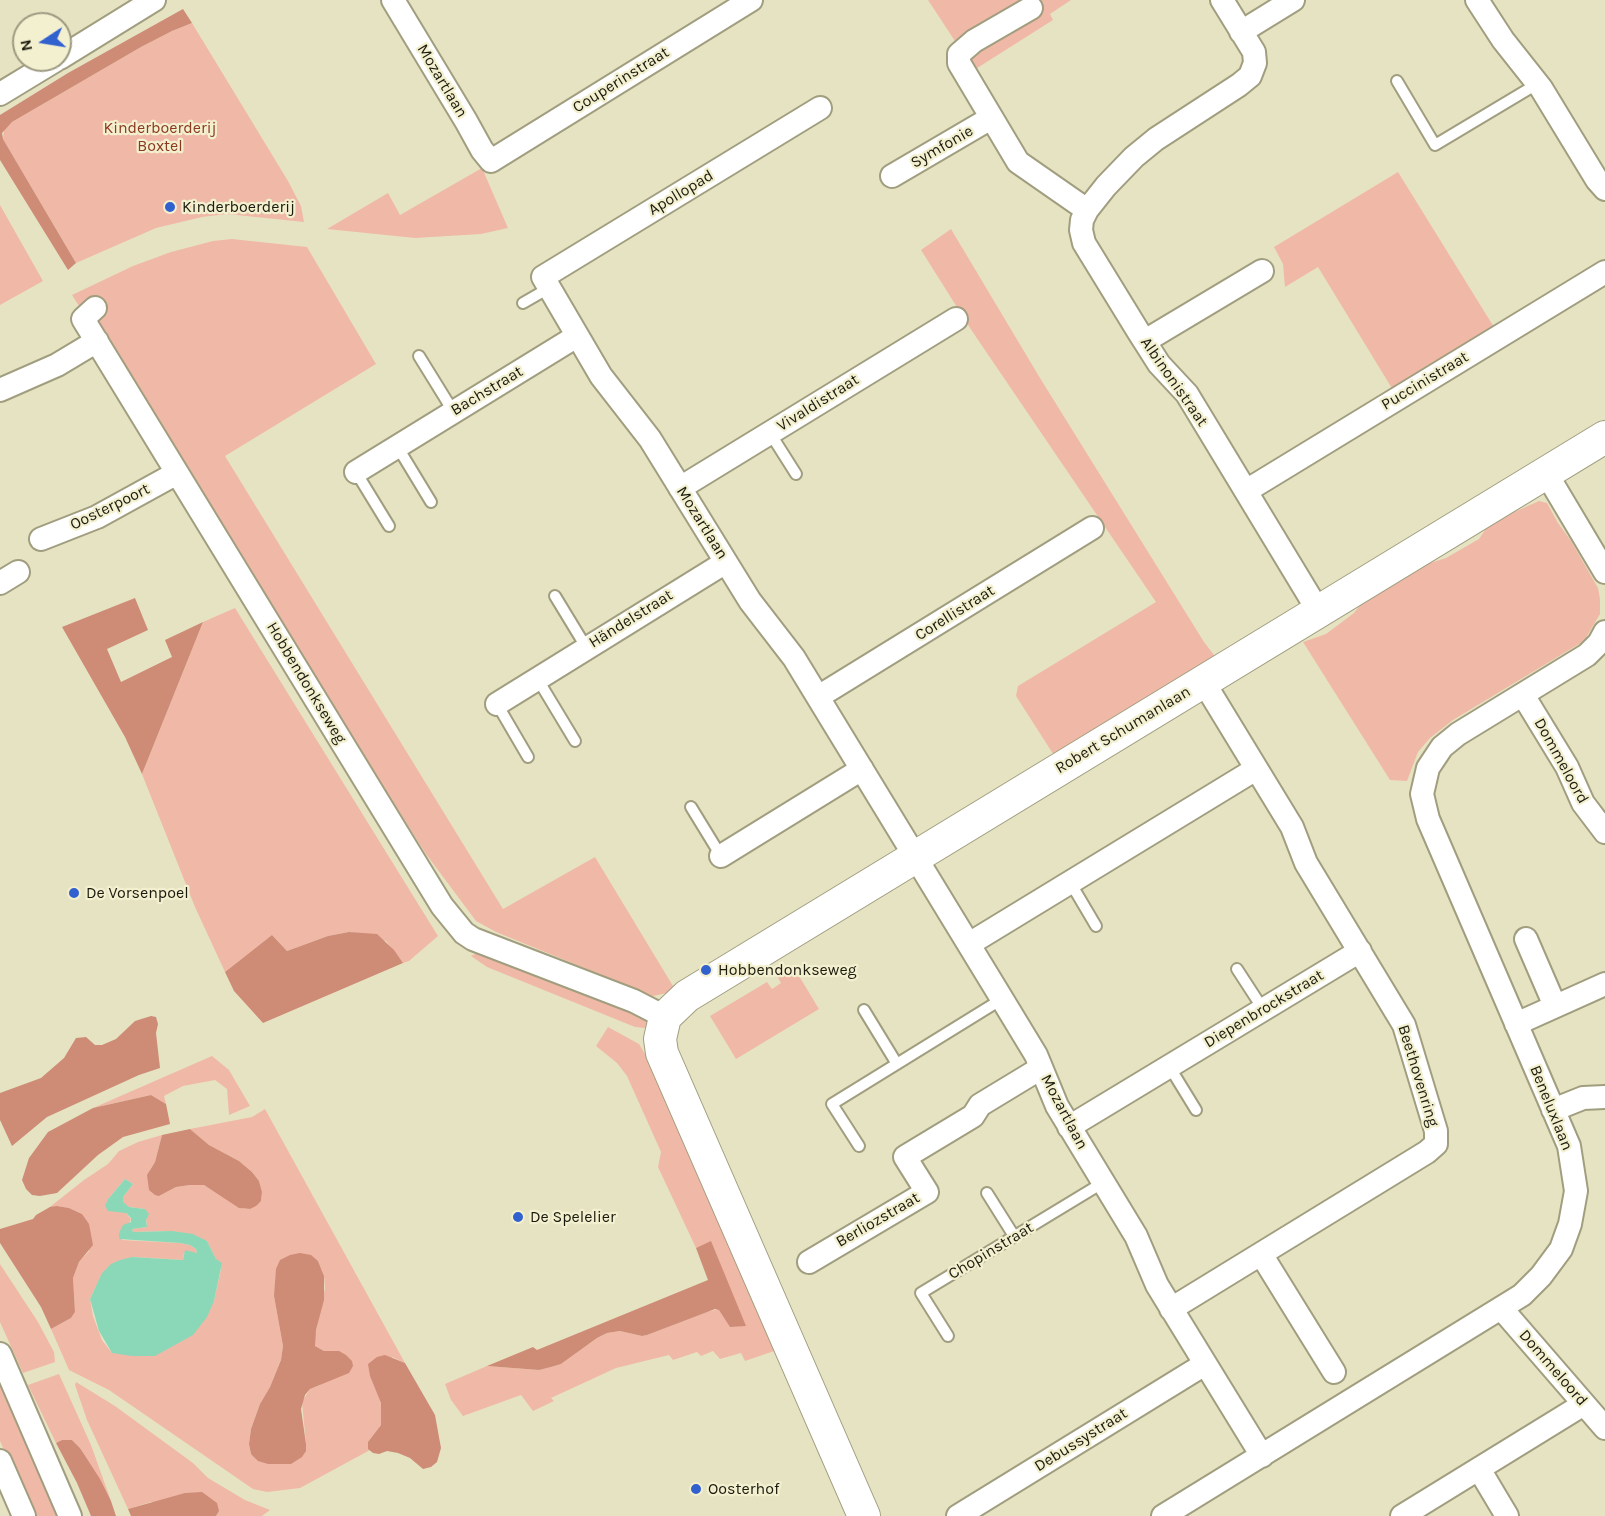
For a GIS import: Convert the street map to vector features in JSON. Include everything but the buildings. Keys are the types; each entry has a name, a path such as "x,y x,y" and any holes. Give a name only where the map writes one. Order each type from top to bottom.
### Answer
{"street":[{"path":"72,51 154,0"},
{"name":"Mozartlaan","path":"393,0 482,150 491,161"},
{"name":"Couperinstraat","path":"491,161 751,0"},
{"name":"Albinonistraat","path":"1222,0 1254,52 1255,63 1250,76 1156,139 1127,164 1088,210 1082,220 1081,230 1084,243 1159,364 1187,394 1319,612"},
{"path":"1241,32 1293,0"},
{"path":"1477,0 1503,40 1537,84 1597,180 1605,189"},
{"path":"1031,8 975,41 959,54 959,63 1018,162 1088,210"},
{"path":"0,94 36,72"},
{"name":"Apollopad","path":"546,282 820,108"},
{"name":"Symfonie","path":"892,176 992,118"},
{"path":"1145,341 1262,271"},
{"name":"Puccinistraat","path":"1246,491 1605,272"},
{"name":"Mozartlaan","path":"546,282 601,376 650,438 750,602 794,658 969,944 1036,1055 1050,1090 1069,1127 1136,1236 1157,1285 1262,1456"},
{"name":"Hobbendonkseweg","path":"95,308 83,319 442,906 464,933 473,939 634,1001 663,1028"},
{"name":"Vivaldistraat","path":"681,488 956,319"},
{"name":"Bachstraat","path":"356,472 577,336"},
{"path":"0,390 57,365 97,341"},
{"name":"Robert Schumanlaan","path":"663,1028 687,996 1605,437"},
{"name":"Oosterpoort","path":"40,539 97,517 177,472"},
{"path":"1546,473 1605,572"},
{"name":"Corellistraat","path":"818,697 1092,528"},
{"name":"Händelstraat","path":"497,704 726,562"},
{"name":"Beneluxlaan","path":"1163,1516 1522,1295 1541,1276 1561,1249 1570,1224 1576,1191 1569,1146 1428,819 1422,794 1428,768 1442,747 1458,734 1587,655 1599,643 1605,632"},
{"name":"Beethovenring","path":"1171,1309 1427,1152 1436,1144 1436,1131 1405,1028 1306,863 1292,827 1203,681"},
{"name":"Dommeloord","path":"1524,695 1567,767 1583,803 1603,828"},
{"path":"969,944 1256,768"},
{"path":"721,856 862,769"},
{"path":"1526,939 1555,1006"},
{"name":"Diepenbrockstraat","path":"1069,1127 1360,951"},
{"path":"1516,1024 1605,984"},
{"path":"663,1028 662,1053 864,1516"},
{"name":"Berliozstraat","path":"809,1262 927,1192 905,1157 973,1116 980,1105 1041,1068"},
{"path":"1553,1110 1582,1098 1605,1097"},
{"path":"1261,1254 1334,1372"},
{"name":"Dommeloord","path":"1501,1308 1605,1428"},
{"path":"0,1354 70,1516"},
{"name":"Debussystraat","path":"958,1516 1205,1364"},
{"path":"1402,1516 1584,1404"},
{"path":"0,1461 24,1516"},
{"path":"1479,1469 1507,1516"}],"lane":[{"path":"1397,81 1435,145 1537,84"},
{"path":"522,303 546,282"},
{"path":"419,356 453,411"},
{"path":"770,433 796,474"},
{"path":"397,446 431,502"},
{"name":"Bachstraat","path":"356,472 389,526"},
{"path":"555,596 586,647"},
{"path":"537,678 575,741"},
{"name":"Händelstraat","path":"497,704 528,757"},
{"path":"691,807 721,856"},
{"path":"1070,882 1096,926"},
{"path":"1238,969 1263,1009"},
{"path":"859,1146 832,1104 1002,999"},
{"path":"864,1010 897,1064"},
{"path":"1169,1066 1196,1110"},
{"name":"Chopinstraat","path":"948,1336 921,1293 1104,1182"},
{"path":"987,1193 1014,1236"}],"green space":[{"path":"928,0 1071,0 1050,14 1053,20 974,70"},
{"name":"Kinderboerderij Boxtel","path":"192,23 288,181 301,206 304,222 227,214 202,217 156,228 76,263 3,139 4,129 12,122 141,47"},
{"path":"482,168 508,228 481,234 415,238 327,229 388,193 400,215"},
{"path":"1398,172 1497,332 1396,395 1318,267 1285,287 1283,264 1274,247"},
{"path":"0,205 43,281 0,305"},
{"path":"951,229 1040,378 1204,642 1221,664 1057,760 1016,696 1018,686 1156,602 972,331 921,250"},
{"path":"232,239 307,247 376,364 225,456 503,909 595,857 676,991 653,996 496,932 476,921 426,854 72,295 133,266 171,252 213,241"},
{"path":"1539,501 1547,503 1598,588 1600,614 1584,641 1453,720 1430,738 1418,752 1407,781 1390,780 1303,642 1326,634 1354,613 1364,600 1417,567 1446,558 1479,539 1490,523"},
{"path":"235,608 438,936 409,961 403,963 386,941 349,932 328,936 287,951 272,935 225,972 195,907 142,774 203,622"},
{"path":"479,952 636,1010 649,1021 645,1028 635,1027 487,967 471,956"},
{"path":"793,966 819,1009 736,1059 710,1016 767,982 772,989 781,983 777,976"},
{"path":"608,1027 639,1044 659,1077 780,1349 745,1361 741,1353 720,1359 713,1351 701,1356 697,1352 673,1360 669,1355 616,1368 551,1398 554,1401 533,1411 521,1395 463,1416 451,1400 445,1384 487,1366 539,1370 561,1364 607,1333 620,1331 647,1335 719,1309 711,1242 696,1248 658,1167 661,1152 627,1076 617,1063 596,1046"},
{"path":"212,1056 229,1070 250,1106 229,1115 227,1089 215,1080 183,1086 164,1096 166,1104 151,1095 93,1108"},
{"path":"265,1109 405,1363 392,1357 377,1391 381,1403 381,1425 368,1442 370,1450 300,1488 267,1492 253,1489 109,1390 69,1370 51,1329 71,1318 75,1312 73,1278 79,1262 89,1251 82,1214 57,1206 46,1210 108,1164 119,1151 138,1142 162,1135 155,1162 150,1170 159,1196 176,1187 204,1185 244,1209 250,1209 261,1201 262,1192 259,1181 239,1161 209,1145 190,1129 252,1117","holes":["125,1179 133,1184 123,1197 123,1203 129,1207 145,1209 147,1227 132,1229 133,1232 172,1231 207,1241 221,1269 214,1301 112,1353 102,1340 93,1316 90,1299 96,1286 132,1257 183,1260 184,1253 197,1254 196,1249 190,1245 180,1243 122,1240 131,1219 125,1212 108,1210 108,1199","318,1261 324,1276 325,1288 314,1340 315,1346 324,1351 339,1351 320,1385 310,1389 302,1402 306,1444 251,1454 249,1444 251,1429 281,1360 283,1346 274,1296"]},
{"path":"0,1264 38,1322 54,1352 55,1362 23,1373 0,1322"},
{"path":"59,1374 91,1445 111,1501 80,1448 72,1440 62,1440 56,1443 28,1385"},
{"path":"0,1380 58,1516 33,1516 0,1441"},
{"path":"76,1382 115,1406 193,1463 208,1478 245,1500 270,1510 262,1516 216,1516 219,1511 151,1502 128,1509 87,1420"}],"shaded area":[{"path":"183,9 192,23 141,47 12,122 2,133 3,139 76,263 68,270 0,160 0,115 72,71"},
{"path":"135,598 148,630 107,649 121,682 172,657 165,640 203,622 142,774 125,737 62,627"},
{"path":"349,932 377,934 394,950 403,963 263,1023 234,991 225,972 272,935 287,951 328,936"},
{"path":"151,1016 156,1017 158,1024 156,1033 160,1068 139,1075 47,1117 12,1146 0,1120 0,1093 41,1078 64,1058 76,1038 86,1037 95,1045 102,1045 116,1039 135,1021"},
{"path":"151,1095 166,1104 170,1124 123,1137 98,1155 57,1193 32,1195 26,1189 22,1180 29,1158 48,1132 93,1108"},
{"path":"190,1129 209,1145 239,1161 252,1172 259,1181 262,1192 261,1201 256,1206 250,1209 239,1208 204,1185 176,1187 159,1196 149,1190 147,1175 155,1162 162,1135"},
{"path":"125,1179 133,1184 123,1197 123,1202 129,1207 145,1209 149,1214 146,1220 147,1227 132,1229 133,1232 172,1231 193,1234 207,1241 216,1259 222,1263 214,1301 207,1317 193,1335 155,1356 112,1353 99,1331 90,1299 102,1273 111,1264 120,1260 132,1257 183,1260 185,1250 197,1253 196,1249 190,1245 180,1243 119,1239 123,1225 131,1222 131,1218 126,1213 108,1211 105,1206"},
{"path":"57,1206 82,1214 89,1224 93,1245 79,1262 73,1278 75,1312 71,1318 51,1329 41,1307 0,1243 0,1229 33,1219 50,1207"},
{"path":"711,1241 746,1326 730,1327 719,1310 715,1309 647,1335 620,1331 607,1333 561,1364 539,1370 487,1366 533,1347 537,1350 708,1280 696,1248"},
{"path":"300,1253 311,1255 318,1261 324,1276 324,1300 316,1330 315,1346 324,1351 339,1351 352,1361 353,1366 349,1373 310,1389 305,1395 301,1409 306,1451 302,1457 291,1464 268,1464 258,1461 251,1454 249,1444 251,1429 281,1360 283,1346 274,1296 276,1269 280,1260"},
{"path":"385,1355 405,1363 435,1415 441,1448 437,1462 431,1467 423,1469 410,1458 398,1453 387,1451 379,1454 368,1449 368,1442 381,1425 381,1403 370,1376 368,1364 377,1357"},
{"path":"62,1440 72,1440 80,1448 100,1479 116,1516 91,1516 56,1443"},
{"path":"202,1492 217,1503 219,1511 216,1516 131,1516 128,1509 185,1493"}],"place":[{"name":"Kinderboerderij","path":"170,207"},
{"name":"De Vorsenpoel","path":"74,893"},
{"name":"Hobbendonkseweg","path":"706,970"},
{"name":"De Spelelier","path":"518,1217"},
{"name":"Oosterhof","path":"696,1489"}]}
